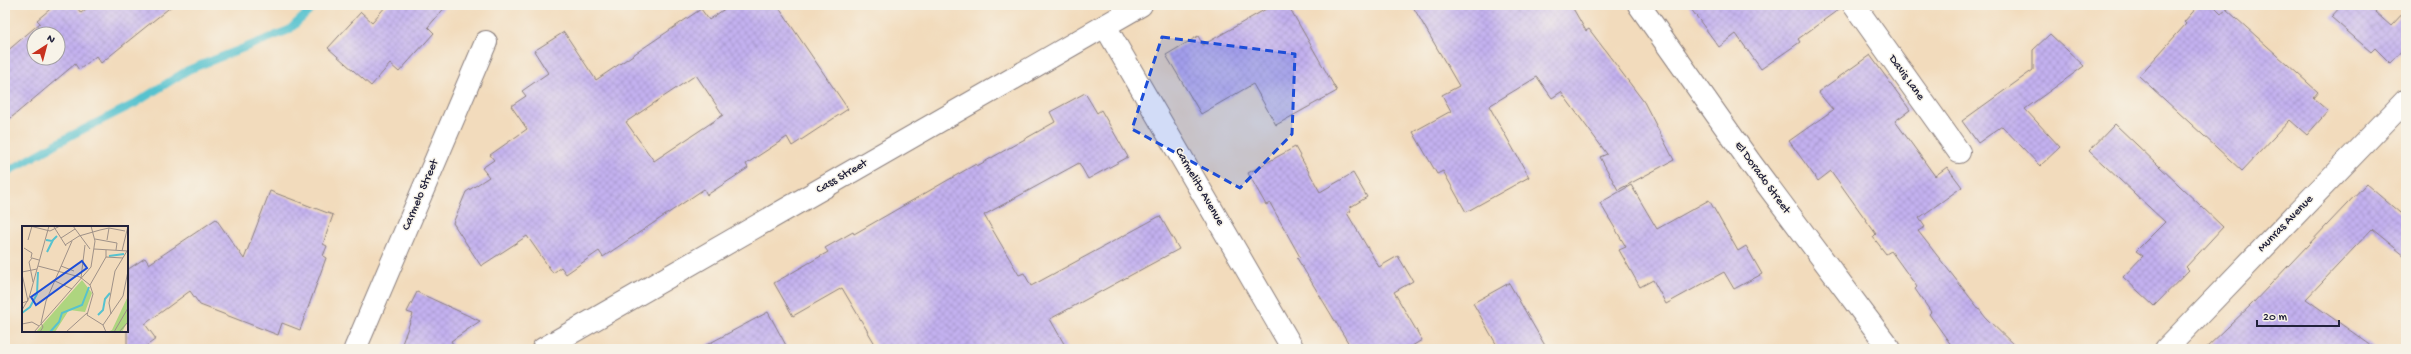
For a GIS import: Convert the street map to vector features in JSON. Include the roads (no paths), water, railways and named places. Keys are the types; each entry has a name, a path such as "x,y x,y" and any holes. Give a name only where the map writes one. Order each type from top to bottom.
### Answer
{"street":[{"name":"Cass Street","path":"543,349 1141,5"},
{"name":"El Dorado Street","path":"1639,5 1750,162 1890,349"},
{"name":"Davis Lane","path":"1854,5 1959,152"},
{"name":"Carmelito Avenue","path":"1105,26 1293,349"},
{"name":"Carmelo Street","path":"355,349 486,42"},
{"name":"Munras Avenue","path":"2166,349 2406,100"}],"waterway":[{"path":"5,173 72,135 134,104 188,70 289,30 316,5"}]}
